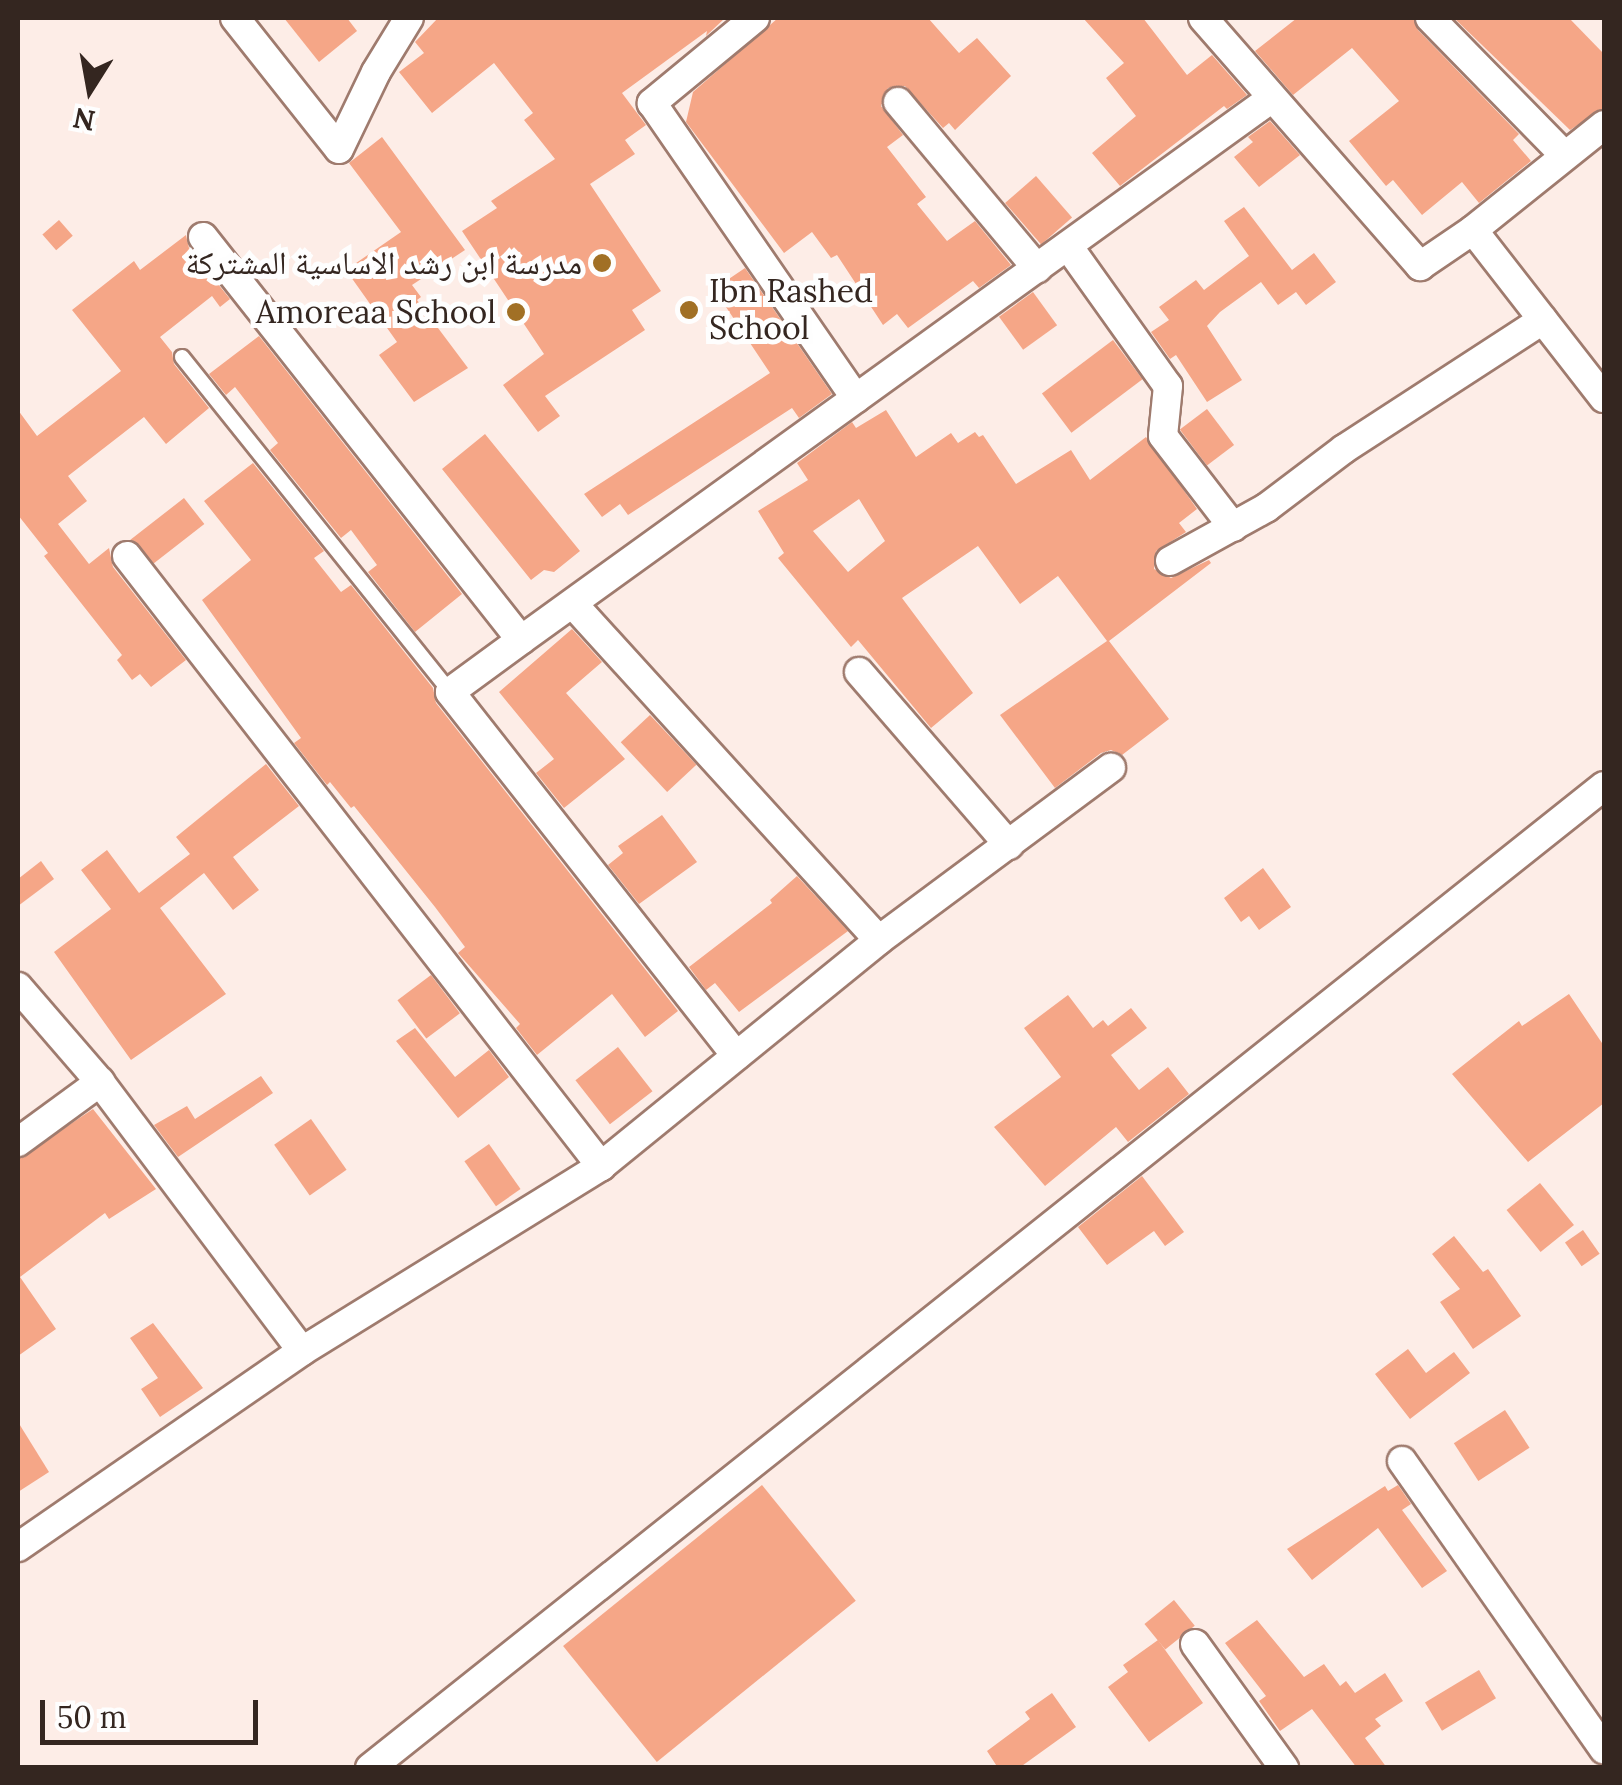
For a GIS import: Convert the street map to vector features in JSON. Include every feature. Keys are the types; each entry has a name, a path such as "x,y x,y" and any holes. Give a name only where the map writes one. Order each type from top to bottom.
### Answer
{"street":[{"path":"236,18 340,149 376,72 409,18"},
{"path":"754,18 652,103 856,398"},
{"path":"1203,18 1420,266 1472,230 1604,125"},
{"path":"1430,18 1564,155"},
{"path":"736,1056 450,692 1272,98"},
{"path":"898,102 1038,268"},
{"path":"1472,230 1604,398"},
{"path":"203,237 521,640"},
{"path":"1068,246 1168,386 1163,436 1233,526"},
{"path":"1170,561 1233,526 1543,320"},
{"path":"127,556 601,1166"},
{"path":"574,604 879,940"},
{"path":"860,672 1009,846"},
{"path":"18,1548 302,1351 601,1166 879,940 1111,768"},
{"path":"370,1768 1604,786"},
{"path":"18,987 100,1082 302,1351"},
{"path":"18,1142 100,1082"},
{"path":"1402,1461 1604,1749"},
{"path":"1195,1644 1284,1768"}],"lane":[{"path":"182,356 450,692"}],"building":[{"path":"284,18 347,18 357,31 319,62"},
{"path":"438,18 725,18 706,36 707,31 622,93 646,125 625,140 635,154 590,184 661,291 632,310 645,330 545,396 560,416 538,432 503,385 544,354 462,231 497,208 491,201 555,159 524,120 533,113 494,63 432,113 399,72 424,53 415,42"},
{"path":"778,18 928,18 959,53 977,38 1011,76 955,130 949,123 943,128 905,86 888,88 881,106 903,135 887,147 926,197 917,204 947,241 975,221 1011,265 979,288 973,281 908,328 897,314 883,325 837,255 831,258 812,232 784,253 686,122 693,92"},
{"path":"1083,18 1143,18 1187,75 1212,55 1247,95 1227,109 1224,106 1120,186 1092,153 1136,116 1106,78 1124,63"},
{"path":"1297,18 1413,18 1418,30 1519,134 1513,140 1531,161 1479,203 1462,182 1422,215 1393,180 1386,186 1349,141 1399,101 1352,48 1293,95 1255,51"},
{"path":"1454,18 1569,18 1604,54 1604,108 1570,130"},
{"path":"1270,121 1300,155 1259,187 1234,157 1253,142 1248,137"},
{"path":"382,137 465,250 412,285 421,297 417,300 468,368 414,402 379,355 397,342 346,270 401,232 349,163"},
{"path":"1036,176 1072,218 1041,244 1005,203"},
{"path":"1244,207 1292,270 1314,253 1336,282 1306,305 1296,292 1278,305 1261,282 1220,312 1207,326 1242,380 1207,402 1176,355 1170,359 1151,332 1169,320 1159,307 1196,280 1204,290 1249,256 1224,221"},
{"path":"59,220 73,236 56,250 42,234"},
{"path":"186,235 189,248 230,299 220,307 212,296 160,337 172,352 174,364 209,408 166,444 144,417 68,476 87,501 58,524 89,564 109,548 113,567 186,660 151,687 140,674 132,680 117,660 122,655 44,556 48,553 18,515 18,410 37,436 121,371 72,310 134,261 140,270"},
{"path":"745,268 832,394 799,418 792,408 628,515 620,504 602,517 584,494 770,373 714,289"},
{"path":"1033,292 1057,325 1023,350 999,317"},
{"path":"259,336 462,594 415,632 368,572 377,565 351,530 341,538 270,450 278,443 235,387 226,395 209,374"},
{"path":"1113,340 1142,379 1071,433 1042,394"},
{"path":"1207,409 1234,445 1207,465 1180,429"},
{"path":"886,410 916,457 951,433 958,443 975,432 979,437 983,435 1016,484 1071,450 1090,480 1146,437 1197,509 1179,523 1186,532 1156,551 1154,569 1171,578 1209,560 1211,563 1109,641 1169,719 1122,755 1111,750 1101,753 1055,788 1000,715 1107,641 1058,576 1020,604 978,546 902,598 973,693 931,728 858,640 851,647 778,558 784,553 758,511 808,480 797,463 852,422 856,428","holes":["859,499 885,541 848,572 813,531"]},
{"path":"485,434 580,551 554,572 544,570 531,580 442,469"},
{"path":"253,463 324,551 314,558 341,592 351,585 433,688 436,703 678,1011 645,1037 612,994 537,1055 516,1028 520,1024 458,953 465,947 435,907 354,806 351,808 330,782 327,785 294,743 301,738 202,600 251,560 204,501"},
{"path":"184,498 204,524 151,566 130,540"},
{"path":"572,629 602,662 566,693 625,759 564,808 536,773 554,759 499,692"},
{"path":"650,715 696,765 667,792 621,742"},
{"path":"266,764 299,806 233,857 259,890 233,910 204,873 160,908 226,994 131,1060 54,952 111,909 81,870 107,850 139,893 190,854 176,837"},
{"path":"662,815 697,862 639,904 608,865 623,853 618,846"},
{"path":"41,861 54,879 18,906 18,879"},
{"path":"1263,868 1291,907 1259,930 1249,916 1241,922 1224,898"},
{"path":"797,876 848,931 739,1012 715,983 706,990 689,967 772,903 770,900"},
{"path":"431,975 460,1013 426,1039 397,1000"},
{"path":"1569,994 1604,1046 1604,1103 1528,1162 1452,1074 1519,1021 1522,1026"},
{"path":"1068,995 1093,1028 1103,1020 1108,1026 1131,1008 1147,1028 1111,1055 1139,1090 1168,1067 1189,1094 1128,1142 1116,1127 1045,1186 994,1127 1061,1077 1024,1028"},
{"path":"415,1028 455,1077 489,1050 509,1077 458,1118 396,1041"},
{"path":"618,1047 652,1091 610,1124 575,1080"},
{"path":"261,1076 273,1093 178,1157 154,1125 187,1106 195,1119"},
{"path":"93,1109 156,1189 109,1219 105,1213 20,1277 56,1329 18,1356 18,1159"},
{"path":"311,1119 347,1170 310,1196 274,1145"},
{"path":"489,1144 521,1189 496,1206 464,1161"},
{"path":"1142,1176 1184,1232 1165,1246 1154,1231 1107,1265 1078,1227"},
{"path":"1540,1183 1574,1225 1541,1252 1507,1210"},
{"path":"1583,1230 1600,1254 1582,1266 1565,1243"},
{"path":"1454,1236 1483,1272 1488,1269 1521,1316 1473,1349 1440,1302 1460,1289 1432,1254"},
{"path":"153,1323 203,1388 160,1417 141,1389 158,1378 130,1338"},
{"path":"1408,1349 1426,1373 1454,1352 1470,1373 1410,1419 1375,1374"},
{"path":"1505,1410 1530,1448 1478,1481 1454,1443"},
{"path":"18,1422 49,1472 18,1492"},
{"path":"762,1485 856,1601 657,1762 563,1646"},
{"path":"1398,1485 1411,1504 1402,1510 1447,1571 1422,1588 1378,1528 1312,1580 1287,1549 1385,1486 1388,1491"},
{"path":"1174,1600 1195,1626 1165,1650 1144,1624"},
{"path":"1257,1620 1304,1677 1324,1664 1340,1686 1346,1681 1355,1693 1385,1673 1403,1701 1375,1719 1381,1726 1365,1738 1387,1768 1357,1768 1312,1709 1280,1731 1259,1701 1266,1696 1225,1643"},
{"path":"1158,1640 1203,1703 1149,1742 1108,1687 1128,1672 1123,1665"},
{"path":"1479,1670 1496,1698 1442,1731 1425,1702"},
{"path":"1052,1693 1076,1727 1019,1768 998,1768 987,1751 1030,1719 1025,1712"}],"place":[{"name":"مدرسة ابن رشد الاساسية المشتركة","path":"602,263"},
{"name":"Ibn Rashed School","path":"689,310"},
{"name":"Amoreaa School","path":"516,312"}]}
